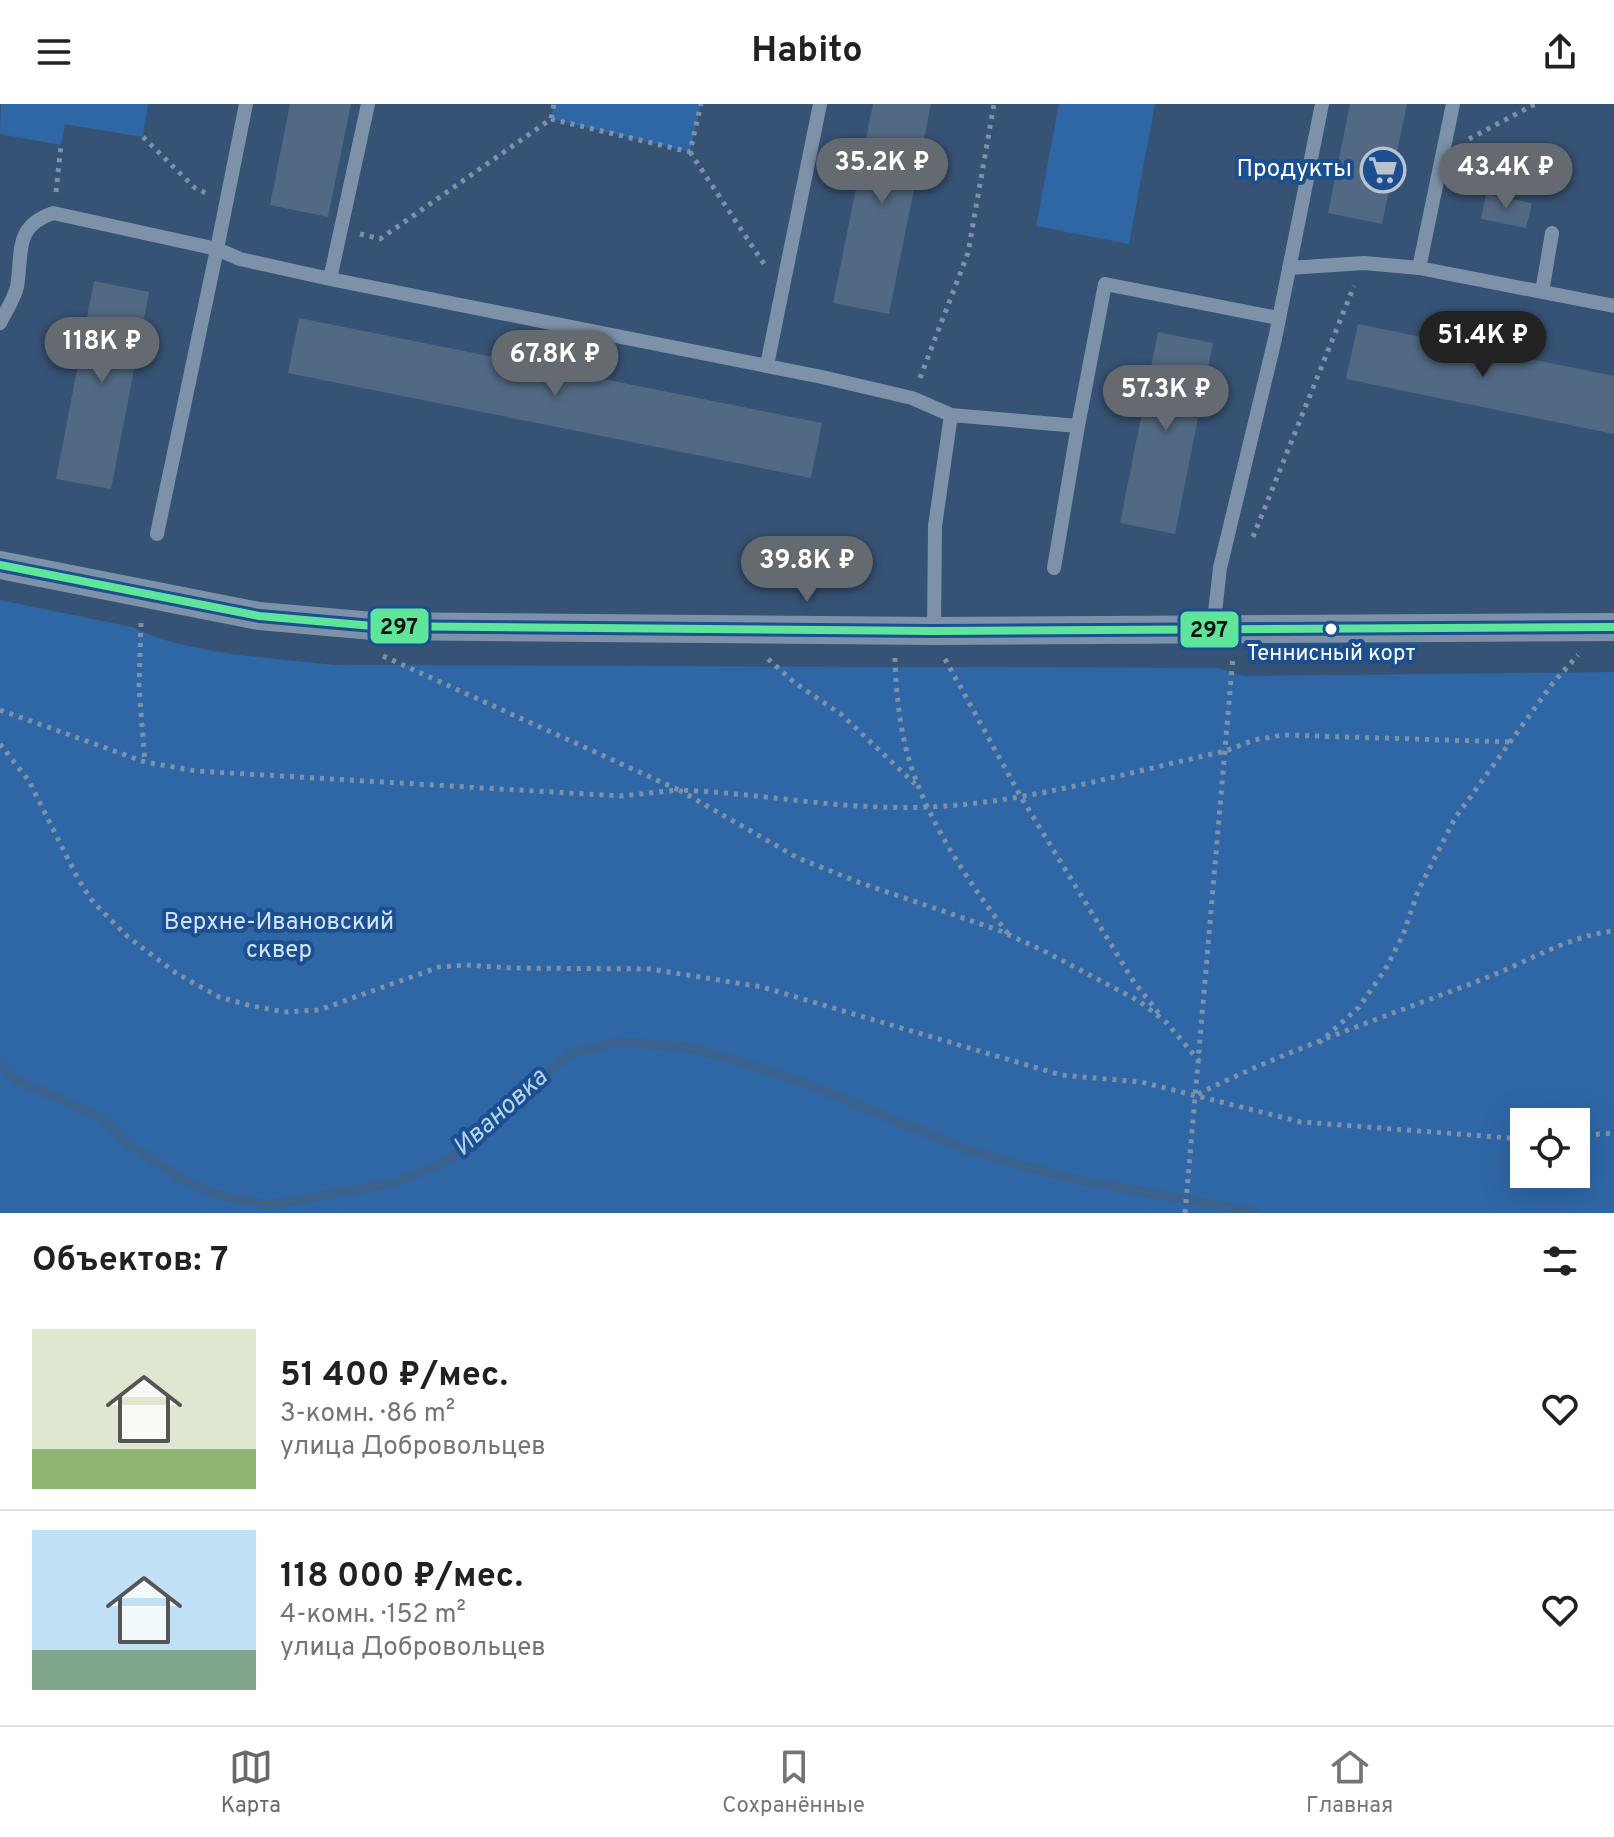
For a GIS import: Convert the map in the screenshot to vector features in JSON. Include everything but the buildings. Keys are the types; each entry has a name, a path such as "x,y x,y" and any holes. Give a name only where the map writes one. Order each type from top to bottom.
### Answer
{"street":[{"path":"0,565 259,616 373,626 938,644 1213,630 1614,627"}],"lane":[{"path":"157,534 246,104"},
{"path":"330,279 368,104"},
{"path":"767,365 820,104"},
{"path":"1213,630 1220,568 1289,268 1322,104"},
{"path":"1419,268 1453,104"},
{"path":"0,323 16,292 23,234 35,219 53,213 217,249 240,259 330,279 767,365 912,398 951,415 1078,426"},
{"path":"1542,292 1552,233"},
{"path":"1289,268 1364,263 1419,268 1614,306"},
{"path":"1054,568 1105,284 1278,318"},
{"path":"938,644 935,526 951,415"}],"path":[{"path":"340,230 380,239 551,119 554,104"},
{"path":"690,152 701,104"},
{"path":"912,398 968,253 994,104"},
{"path":"1465,142 1535,104"},
{"path":"551,119 690,152 782,292"},
{"path":"143,137 195,188"},
{"path":"57,181 61,145"},
{"path":"1252,539 1364,263"},
{"path":"141,619 139,687 145,762"},
{"path":"938,644 1021,797 1134,982 1200,1062"},
{"path":"378,654 679,790 798,858 1010,936 1102,979 1139,1001 1167,1023"},
{"path":"1319,1043 1359,1007 1385,970 1403,935 1418,891 1455,818 1553,683 1579,654"},
{"path":"765,655 785,675 842,715 919,787"},
{"path":"895,656 905,742 919,787 976,892 1010,936"},
{"path":"1185,1213 1233,656"},
{"path":"0,710 145,762 196,771 620,796 679,790 720,791 839,805 929,807 1021,797 1226,751 1254,740 1283,735 1512,742"},
{"path":"0,744 29,781 78,879 93,902 128,937 176,973 219,997 233,1001 284,1012 319,1010 420,973 466,965 650,969 762,987 1061,1075 1141,1082 1301,1122 1510,1138"},
{"path":"1197,1095 1255,1066 1536,958 1588,934 1614,931"},
{"path":"1590,1135 1614,1133"}],"green space":[{"path":"1,104 148,104 143,137 65,124 61,145 0,134"},
{"path":"554,104 701,104 690,152 551,119"},
{"path":"1059,104 1155,104 1129,244 1036,226"},
{"name":"Верхне-Ивановский сквер","path":"0,600 132,627 203,649 335,665 1219,668 1243,676 1614,672 1614,1213 0,1213"}],"waterway":[{"name":"Ивановка","path":"0,1065 15,1079 104,1119 123,1140 179,1177 214,1194 269,1205 398,1182 453,1158 505,1104 570,1054 618,1042 686,1047 745,1063 812,1086 970,1151 1073,1179 1258,1213"}],"transit line":[{"name":"297","path":"0,565 259,616 373,626 934,631 1614,627"}],"place":[{"name":"Продукты","path":"1383,170"},
{"name":"Теннисный корт","path":"1331,629"}]}
